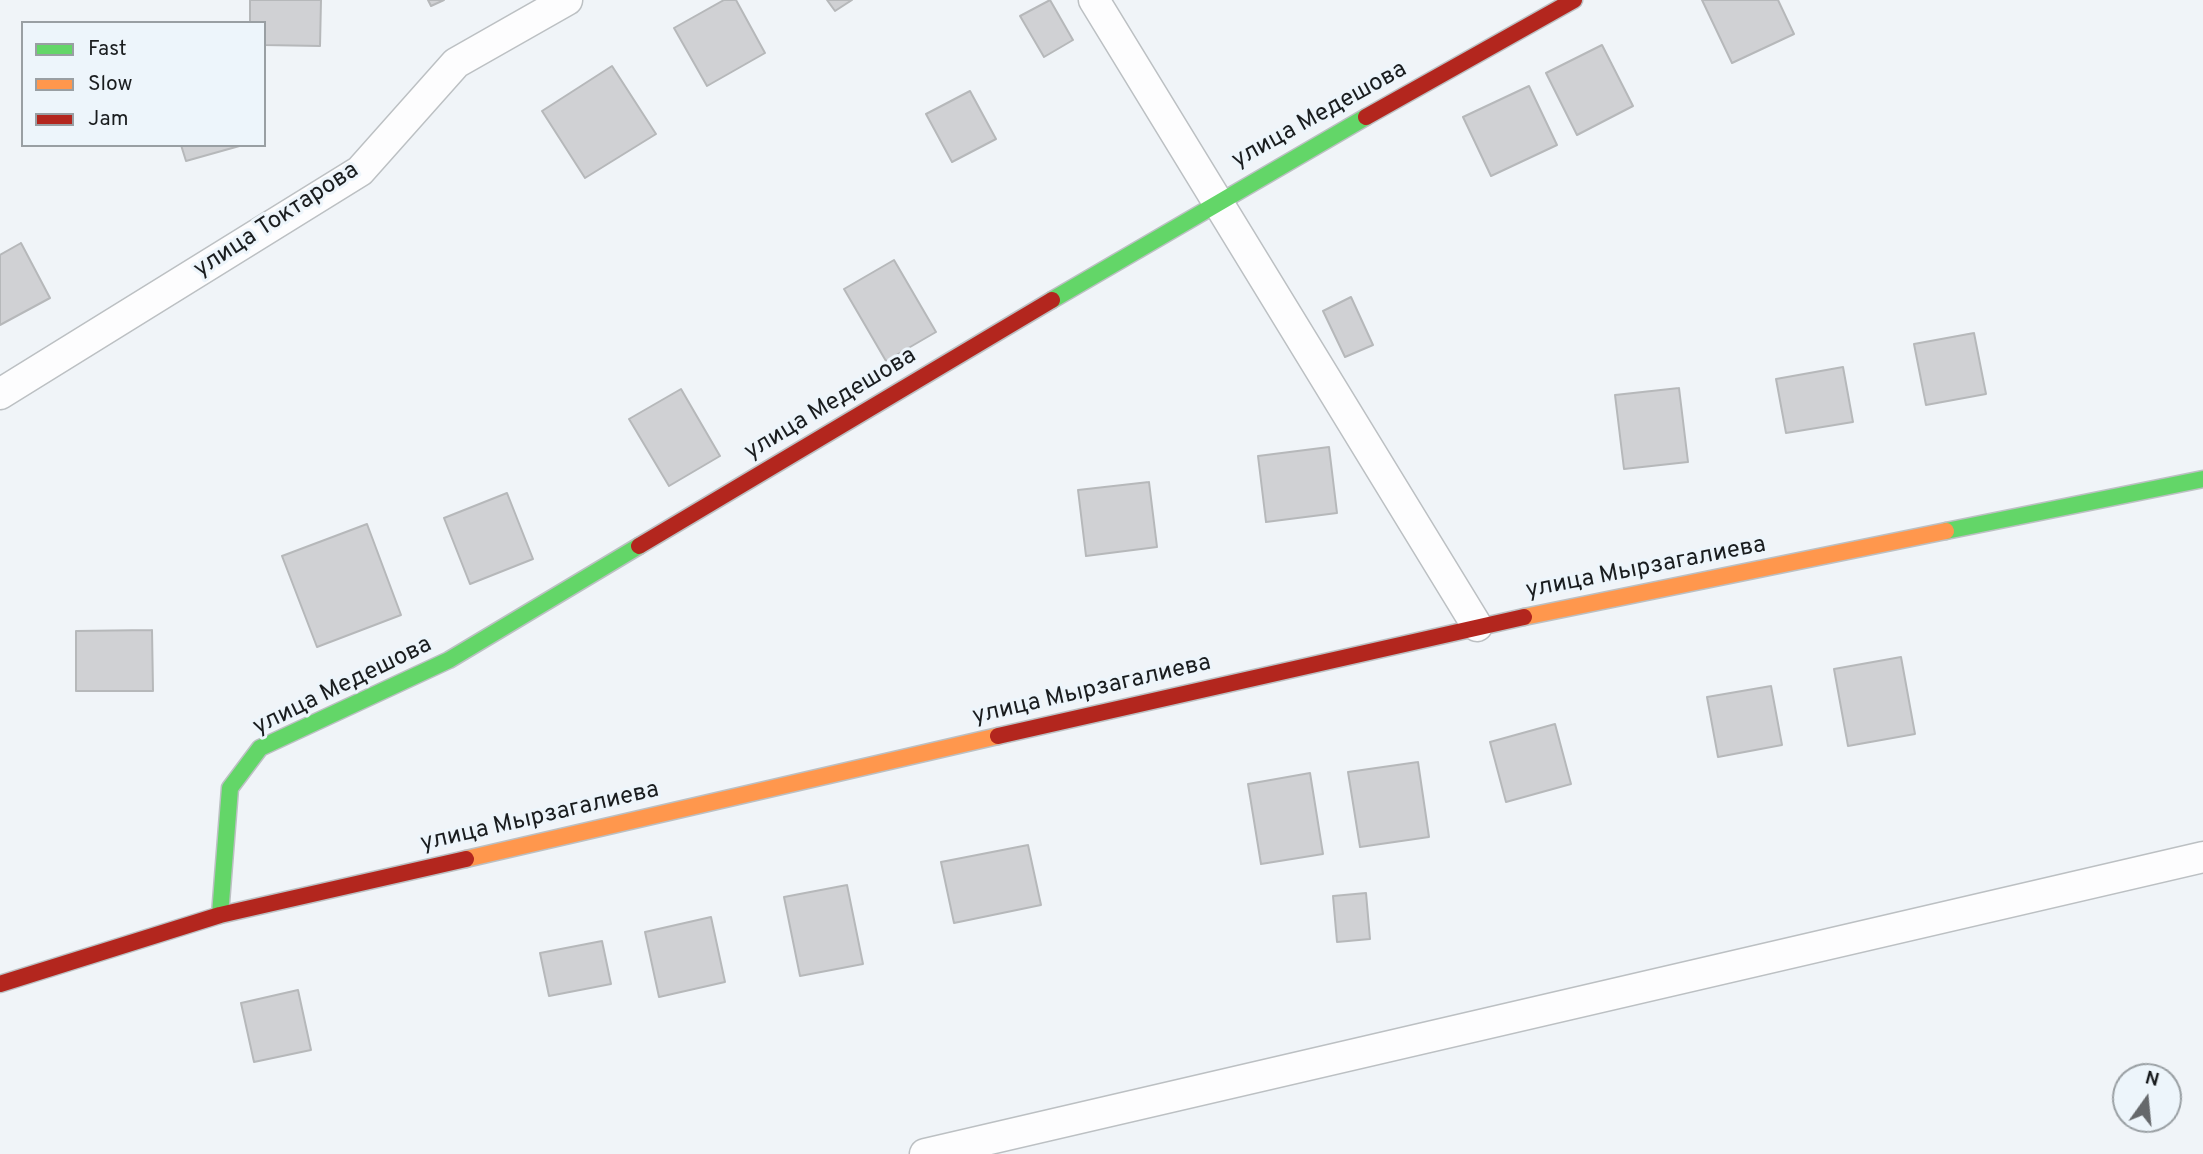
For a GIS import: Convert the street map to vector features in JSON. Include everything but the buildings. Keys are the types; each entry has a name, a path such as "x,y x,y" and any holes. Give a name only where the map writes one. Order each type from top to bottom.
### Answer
{"street":[{"name":"улица Токтарова","path":"0,394 360,171 456,63 567,0"},
{"path":"1094,0 1215,202 1477,626"},
{"name":"улица Медешова","path":"220,915 230,788 260,748 449,660 1215,202 1574,0"},
{"name":"улица Мырзагалиева","path":"0,984 220,915 1477,626 2203,479"},
{"path":"925,1154 2203,857"}],"traffic: fast":[{"path":"1052,300 1366,117"},
{"path":"1946,531 2203,479"},
{"path":"220,915 230,788 260,748 449,660 639,546"}],"traffic: slow":[{"path":"1524,617 1946,531"},
{"path":"466,859 998,736"}],"traffic: jam":[{"path":"1366,117 1574,0"},
{"path":"639,546 1052,300"},
{"path":"998,736 1524,617"},
{"path":"0,984 220,915 466,859"}]}
